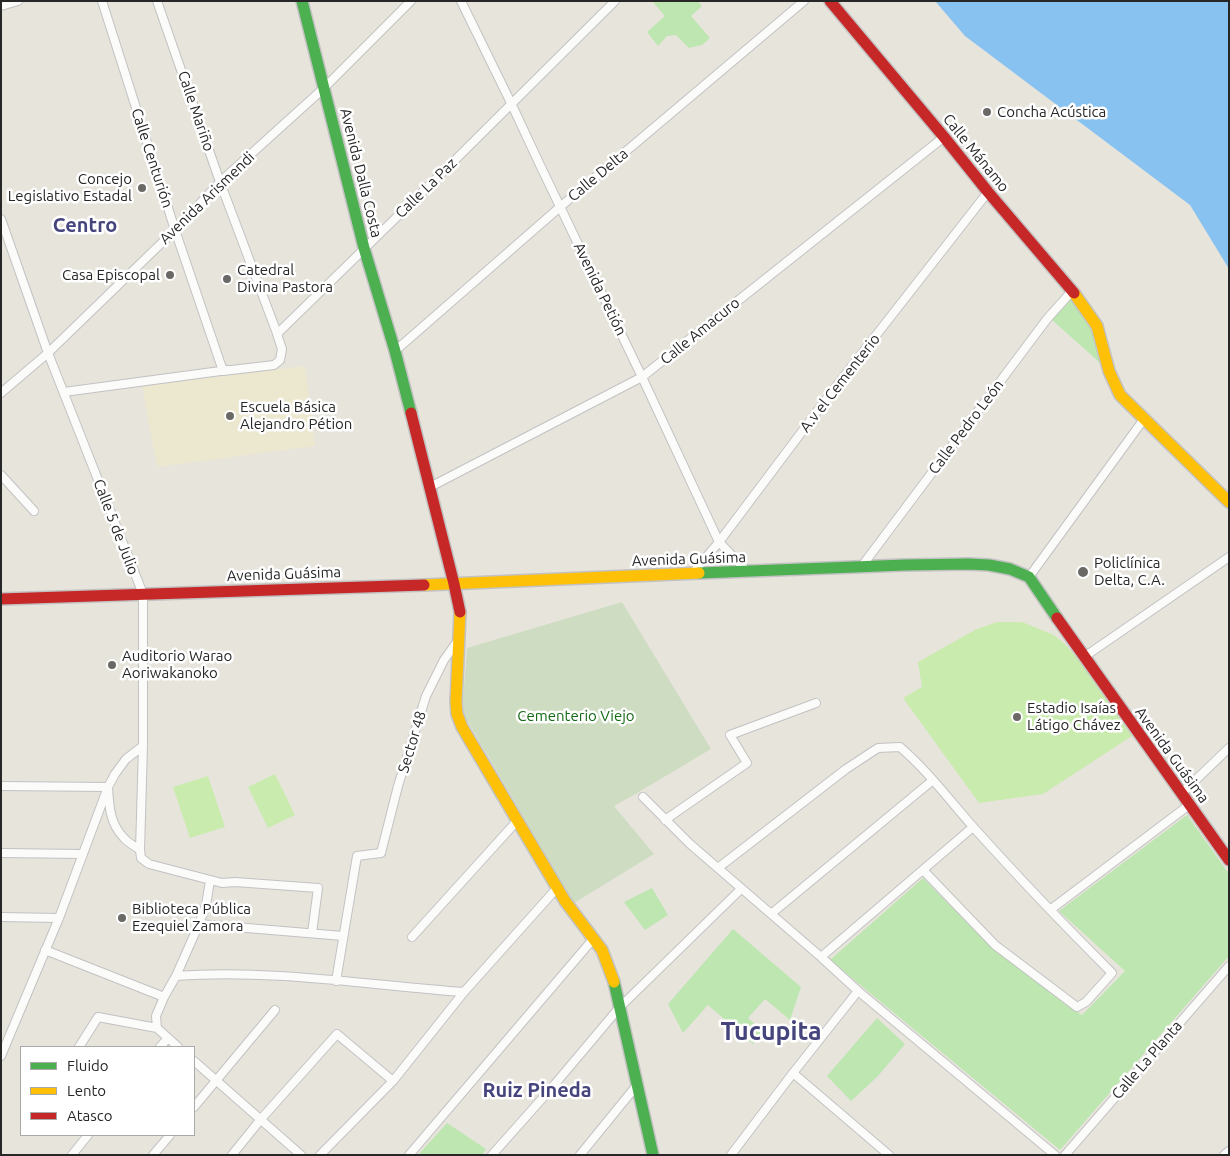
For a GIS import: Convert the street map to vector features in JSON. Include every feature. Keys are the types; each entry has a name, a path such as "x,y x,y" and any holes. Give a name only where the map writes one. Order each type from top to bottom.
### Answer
{"main road":[{"name":"Avenida Dalla Costa","path":"302,1 364,248 395,351 454,584 460,612 457,714 462,727 565,902 602,950 608,964 654,1155"},
{"name":"Calle Mánamo","path":"830,1 1072,291 1097,326 1109,371 1120,395 1144,419"},
{"path":"1144,419 1229,502"},
{"name":"Avenida Guásima","path":"1,599 454,584 926,564 982,564 1007,568 1029,577 1229,860"}],"street":[{"path":"1,6 18,1"},
{"name":"Calle Centurión","path":"102,1 175,230 223,371"},
{"name":"Calle Mariño","path":"157,1 220,182 277,334"},
{"name":"Avenida Arismendi","path":"1,393 48,353 175,230 220,182 324,88 411,1"},
{"name":"Avenida Petión","path":"461,1 642,377 719,542 747,571"},
{"name":"Calle La Paz","path":"277,334 615,1"},
{"name":"Calle Delta","path":"395,351 560,207 804,1"},
{"name":"Calle Amacuro","path":"430,487 642,377 944,137"},
{"name":"A.v el Cementerio","path":"692,574 719,542 831,393 988,192"},
{"name":"Calle 5 de Julio","path":"1,219 48,353 143,594 143,746 140,850"},
{"name":"Calle Pedro León","path":"862,566 1047,319 1072,291"},
{"path":"64,392 274,365 280,360 282,349 277,334"},
{"path":"1029,577 1144,419"},
{"path":"1,475 34,511"},
{"path":"1084,657 1229,557"},
{"name":"Sector 48","path":"343,936 357,856 381,854 398,786 426,696 444,660 460,638"},
{"path":"665,820 747,763 730,735 816,702"},
{"path":"1,1056 5,1035 59,918 108,786 126,759 143,746"},
{"path":"718,868 846,769 878,748 900,747 915,760 973,827 1050,910 1112,973 1086,1002 1077,1007 995,944 923,870"},
{"path":"1181,794 1229,748"},
{"path":"771,914 933,780"},
{"path":"1,786 108,786"},
{"path":"108,786 108,804 113,824 124,839 140,850 141,858 149,864 222,883 235,882 318,888 312,934"},
{"path":"643,797 690,844 822,957 858,991 1055,1155"},
{"path":"1050,910 1189,805"},
{"path":"412,937 517,821"},
{"path":"822,957 973,827"},
{"path":"1,853 83,854"},
{"path":"157,1028 156,1016 199,924 206,904 210,881"},
{"path":"320,1155 393,1081 464,992 557,888"},
{"path":"492,1155 619,1008 741,889"},
{"path":"1,917 59,918"},
{"path":"199,924 343,936 336,981"},
{"path":"409,1155 594,938"},
{"path":"45,950 164,997"},
{"name":"Calle La Planta","path":"1065,1155 1229,966"},
{"path":"176,976 204,974 279,975 464,992"},
{"path":"731,1155 858,991"},
{"path":"195,1106 275,1010"},
{"path":"80,1046 98,1017 157,1028 177,1046"},
{"path":"232,1155 261,1119 337,1034 393,1081"},
{"path":"161,1046 168,1038"},
{"path":"195,1062 301,1155"},
{"path":"793,1073 889,1155"},
{"path":"580,1155 637,1085"},
{"path":"72,1155 87,1136"},
{"path":"153,1155 169,1136"},
{"path":"1224,1155 1229,1151"}],"shaded area":[{"name":"Escuela Básica Alejandro Pétion","path":"305,366 315,446 157,467 142,386"}],"green space":[{"path":"698,1 702,6 691,16 710,38 702,45 689,48 676,35 667,36 658,46 647,32 665,16 653,2"},
{"path":"1072,291 1097,326 1108,370 1051,319"},
{"name":"Cementerio Viejo","path":"622,602 711,749 614,806 654,854 574,903 464,715 463,702 467,648"},
{"name":"Estadio Isaías Látigo Chávez","path":"997,622 1022,622 1054,635 1065,644 1079,660 1132,736 1043,794 979,803 903,698 922,687 918,662 975,630"},
{"path":"275,774 295,815 268,828 248,787"},
{"path":"208,776 225,827 190,838 173,787"},
{"path":"1187,815 1229,874 1229,956 1060,1150 830,960 923,878 991,947 1082,1015 1125,971 1059,911"},
{"path":"652,888 668,915 645,930 624,902"},
{"path":"733,929 801,987 790,1020 765,999 748,1018 764,1032 753,1044 708,1005 683,1033 668,1004"},
{"path":"877,1018 905,1044 878,1076 851,1101 827,1076"},
{"path":"447,1123 486,1149 482,1155 418,1155"}],"water":[{"path":"935,1 1229,1 1229,269 1190,205 965,36"}],"traffic: fast":[{"path":"302,1 364,248 395,351 411,413"},
{"path":"699,573 905,565 989,565 1010,569 1029,577 1057,618"},
{"path":"614,982 653,1155"}],"traffic: slow":[{"path":"1074,293 1097,326 1109,371 1120,395 1229,502"},
{"path":"424,585 699,573"},
{"path":"460,612 456,702 457,714 462,727 565,901 602,950 614,982"}],"traffic: jam":[{"path":"830,1 1074,293"},
{"path":"411,413 460,612"},
{"path":"1,599 424,585"},
{"path":"1057,618 1229,860"}],"place":[{"name":"Concha Acústica","path":"987,112"},
{"name":"Concejo Legislativo Estadal","path":"142,188"},
{"name":"Casa Episcopal","path":"170,275"},
{"name":"Catedral Divina Pastora","path":"227,279"},
{"name":"Escuela Básica Alejandro Pétion","path":"230,416"},
{"name":"Policlínica Delta, C.A.","path":"1083,572"},
{"name":"Auditorio Warao Aoriwakanoko","path":"112,665"},
{"name":"Estadio Isaías Látigo Chávez","path":"1017,717"},
{"name":"Biblioteca Pública Ezequiel Zamora","path":"122,918"}],"district":[{"name":"Centro","path":"85,225"},
{"name":"Tucupita","path":"771,1032"},
{"name":"Ruiz Pineda","path":"537,1090"}]}
